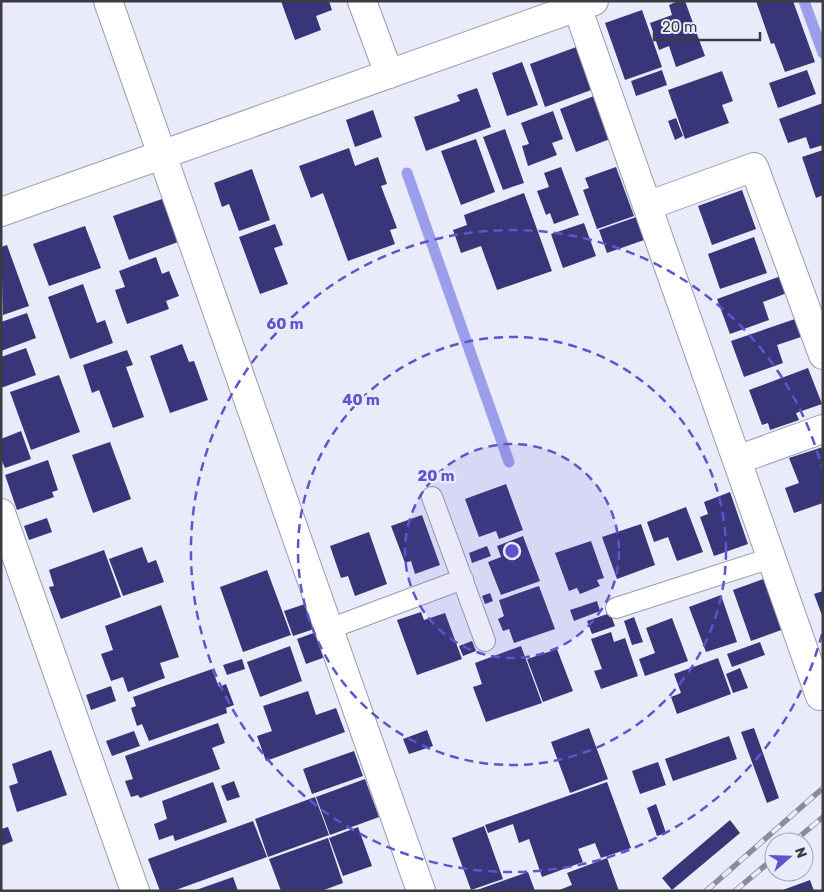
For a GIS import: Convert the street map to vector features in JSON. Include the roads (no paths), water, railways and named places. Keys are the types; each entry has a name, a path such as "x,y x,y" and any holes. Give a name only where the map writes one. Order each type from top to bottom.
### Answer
{"street":[{"path":"108,1 421,891"},
{"path":"362,1 389,74"},
{"path":"1,212 582,3 647,206 820,696"},
{"path":"647,206 754,167 823,356"},
{"path":"737,460 823,429"},
{"path":"1,513 134,891"}],"lane":[{"path":"432,496 485,641"},
{"path":"616,608 771,558"},
{"path":"329,629 463,579"}],"waterway":[{"path":"804,1 823,53"},
{"path":"407,173 509,462"}],"railway":[{"path":"706,891 823,788"},
{"path":"805,832 823,817"},
{"path":"735,891 764,866"}]}
